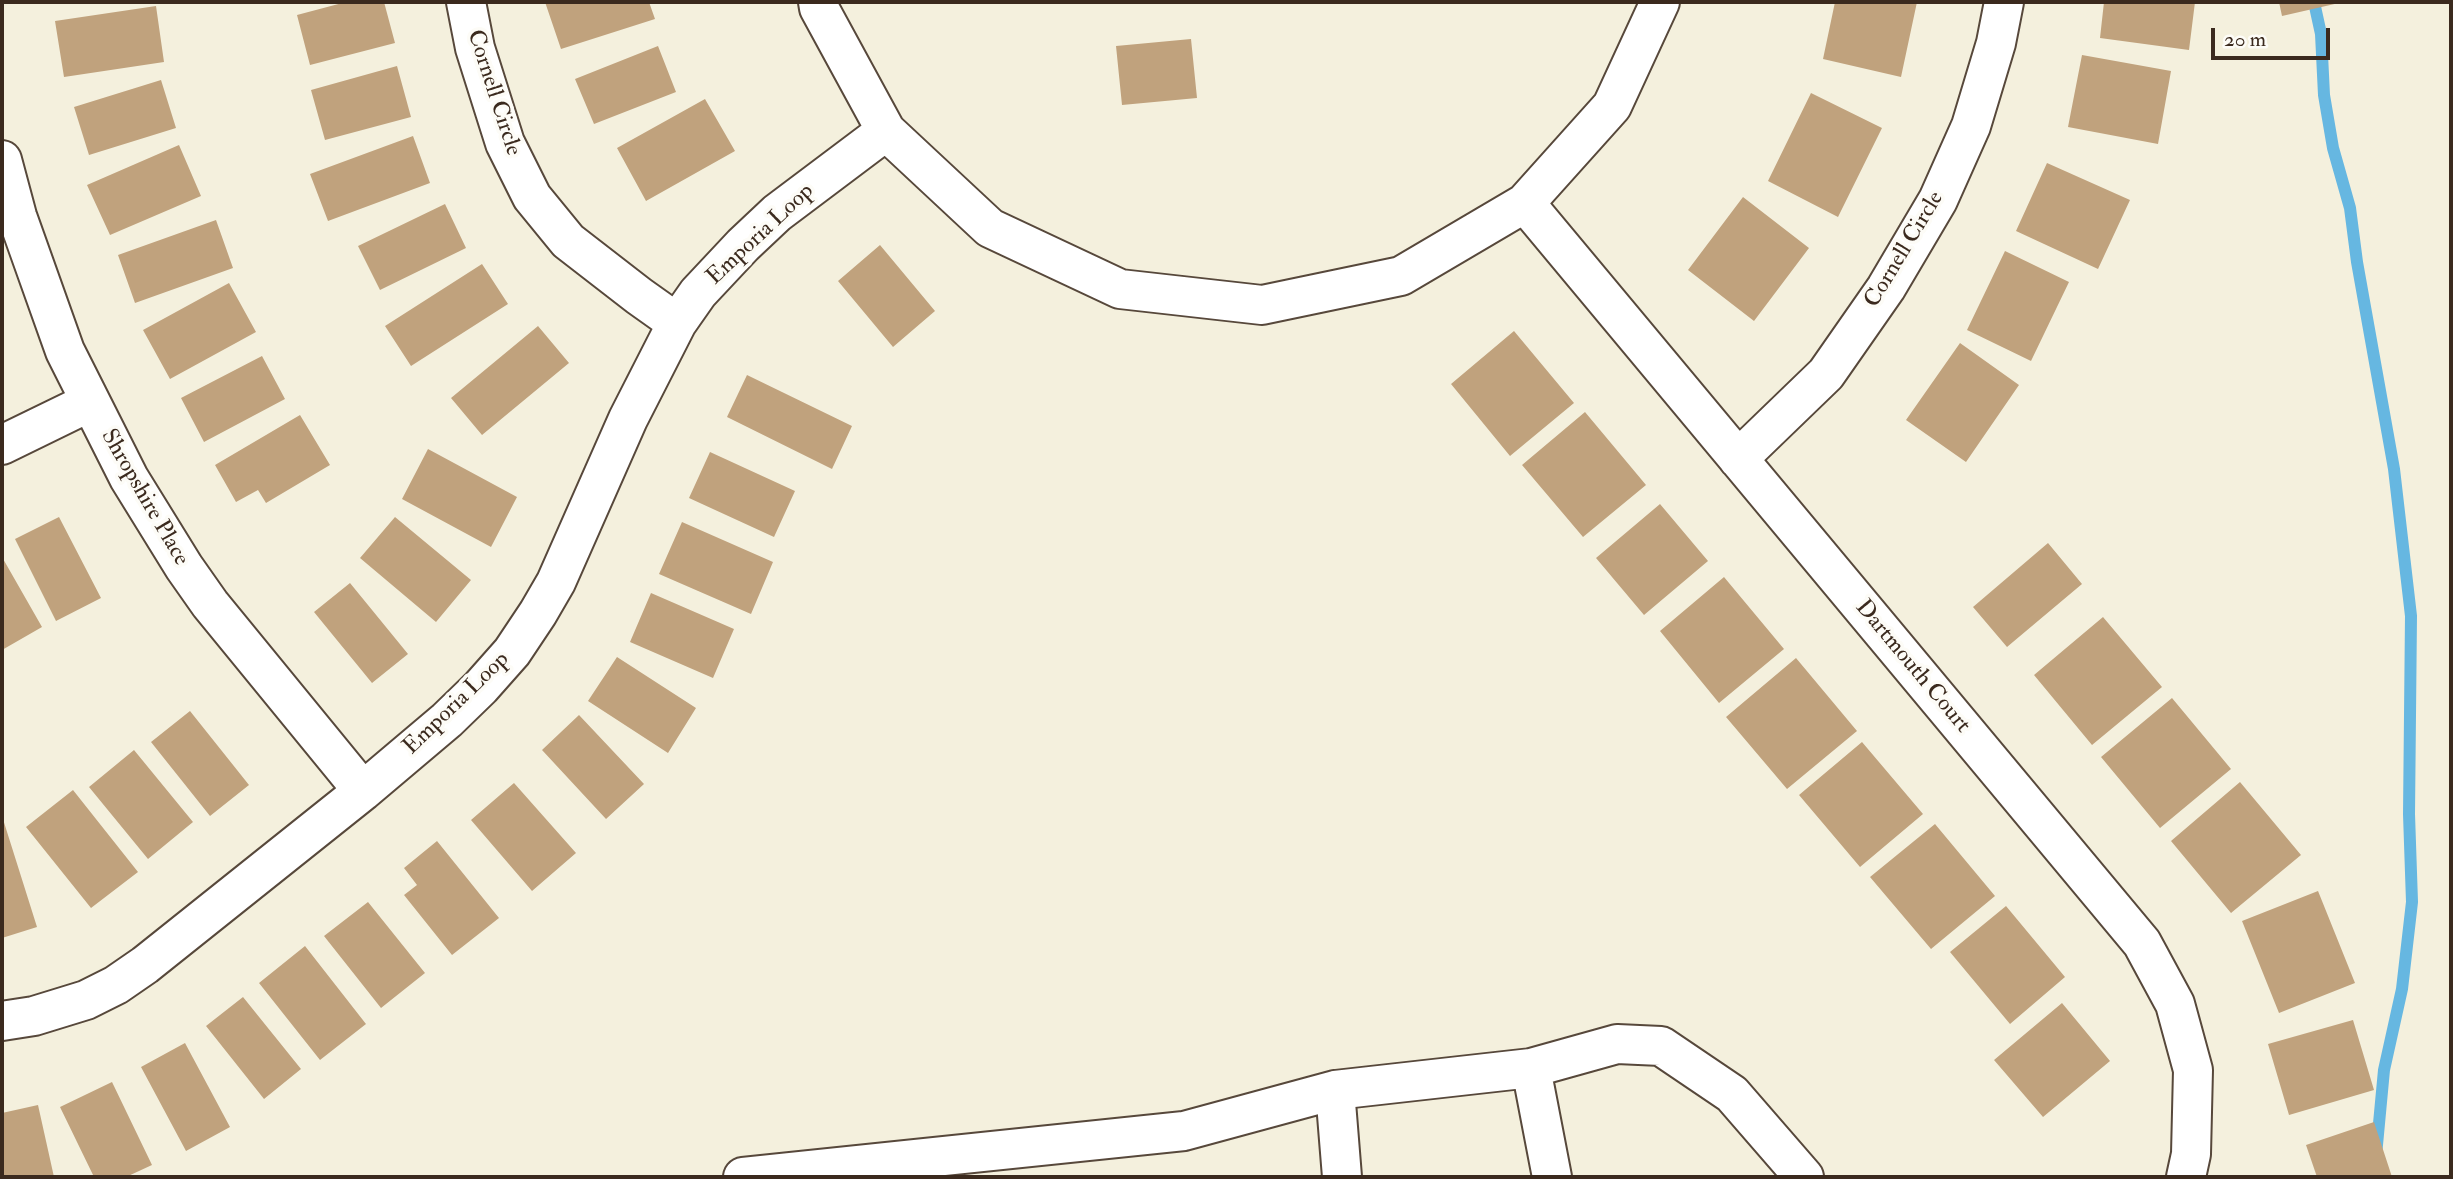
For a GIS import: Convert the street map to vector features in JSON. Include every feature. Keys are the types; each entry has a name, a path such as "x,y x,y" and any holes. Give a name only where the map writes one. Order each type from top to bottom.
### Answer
{"street":[{"name":"Cornell Circle","path":"466,2 475,48 505,143 533,197 568,241 677,323"},
{"path":"818,2 886,131 990,228 1120,289 1262,305 1401,276 1525,203 1612,106 1660,2"},
{"name":"Cornell Circle","path":"1738,459 1826,374 1886,288 1938,200 1971,126 1996,43 2004,2"},
{"name":"Emporia Loop","path":"2,1021 34,1016 86,1000 116,985 145,965 363,792 481,687 512,652 556,582 628,419 677,323 719,270 777,213 886,131"},
{"name":"Shropshire Place","path":"2,160 17,216 65,351 129,478 209,604 363,792"},
{"name":"Dartmouth Court","path":"1525,203 2142,943 2175,1004 2193,1070 2190,1154 2186,1177"},
{"path":"2,445 90,402"},
{"path":"744,1177 1184,1131 1335,1090 1531,1068 1617,1044 1661,1046 1732,1094 1804,1177"},
{"path":"1531,1068 1552,1177"},
{"path":"1335,1090 1342,1177"}],"building":[{"path":"346,2 384,2 395,43 310,65 297,15"},
{"path":"545,2 649,2 655,19 561,49"},
{"path":"1835,2 1917,2 1901,77 1823,59"},
{"path":"2104,2 2195,2 2189,50 2100,38"},
{"path":"2279,2 2339,2 2339,3 2282,16"},
{"path":"156,6 164,62 64,77 55,21"},
{"path":"1191,39 1197,98 1122,105 1116,46"},
{"path":"658,46 676,92 594,124 575,79"},
{"path":"2082,55 2171,71 2158,144 2068,127"},
{"path":"397,66 411,117 325,140 311,90"},
{"path":"161,80 176,128 89,155 74,107"},
{"path":"1811,93 1882,128 1838,217 1768,181"},
{"path":"705,99 735,151 646,201 617,148"},
{"path":"413,136 430,183 328,221 310,174"},
{"path":"179,145 201,196 110,235 87,185"},
{"path":"2047,163 2130,200 2098,269 2016,231"},
{"path":"1743,197 1809,248 1754,321 1688,270"},
{"path":"445,204 466,248 380,290 358,246"},
{"path":"216,220 233,268 135,303 118,255"},
{"path":"880,245 935,311 893,347 838,281"},
{"path":"2005,251 2069,282 2031,361 1967,330"},
{"path":"482,264 508,304 411,366 385,326"},
{"path":"229,283 256,332 170,379 143,330"},
{"path":"538,326 569,363 482,435 451,398"},
{"path":"1514,331 1574,403 1510,456 1451,384"},
{"path":"1960,343 2019,385 1966,462 1906,420"},
{"path":"262,356 285,399 204,442 181,398"},
{"path":"747,375 852,426 832,469 727,417"},
{"path":"1585,412 1646,485 1583,537 1522,465"},
{"path":"300,415 330,465 266,503 258,490 236,502 215,465"},
{"path":"428,449 517,497 491,547 402,499"},
{"path":"710,452 795,491 774,537 689,498"},
{"path":"1660,504 1708,561 1644,615 1596,558"},
{"path":"59,517 101,598 56,621 15,539"},
{"path":"395,517 471,580 436,622 360,558"},
{"path":"682,522 773,562 751,614 659,574"},
{"path":"2048,543 2082,584 2007,647 1973,607"},
{"path":"2,557 42,627 2,650"},
{"path":"1724,577 1784,649 1719,703 1660,631"},
{"path":"350,583 408,654 372,683 314,612"},
{"path":"651,593 734,629 713,678 630,642"},
{"path":"2103,617 2162,687 2092,745 2034,675"},
{"path":"617,657 696,708 668,753 588,701"},
{"path":"1796,658 1857,731 1787,789 1726,717"},
{"path":"2172,698 2231,769 2160,828 2101,757"},
{"path":"190,711 249,785 210,816 151,742"},
{"path":"579,715 644,784 606,819 542,750"},
{"path":"1862,742 1923,814 1860,867 1799,795"},
{"path":"134,750 193,822 148,859 89,787"},
{"path":"2240,782 2301,855 2231,913 2171,841"},
{"path":"514,783 576,853 532,891 471,820"},
{"path":"73,790 138,872 91,908 26,827"},
{"path":"2,816 37,927 2,938"},
{"path":"1935,824 1995,896 1931,949 1870,877"},
{"path":"437,841 499,918 452,955 404,895 417,885 404,868"},
{"path":"2318,891 2355,983 2279,1013 2242,921"},
{"path":"368,902 425,973 381,1008 324,936"},
{"path":"2006,906 2065,977 2010,1024 1950,952"},
{"path":"305,946 366,1024 320,1060 259,983"},
{"path":"243,997 301,1069 264,1099 206,1026"},
{"path":"2062,1003 2110,1061 2043,1117 1994,1060"},
{"path":"2353,1020 2374,1090 2289,1115 2268,1044"},
{"path":"185,1043 230,1127 186,1151 141,1067"},
{"path":"112,1082 152,1165 126,1177 94,1177 60,1107"},
{"path":"38,1105 54,1177 3,1177 2,1113"},
{"path":"2374,1122 2392,1177 2317,1177 2306,1145"}],"waterway":[{"path":"2314,2 2321,34 2324,95 2333,148 2350,208 2394,469 2411,616 2409,814 2412,902 2402,989 2384,1070 2374,1177"}]}
